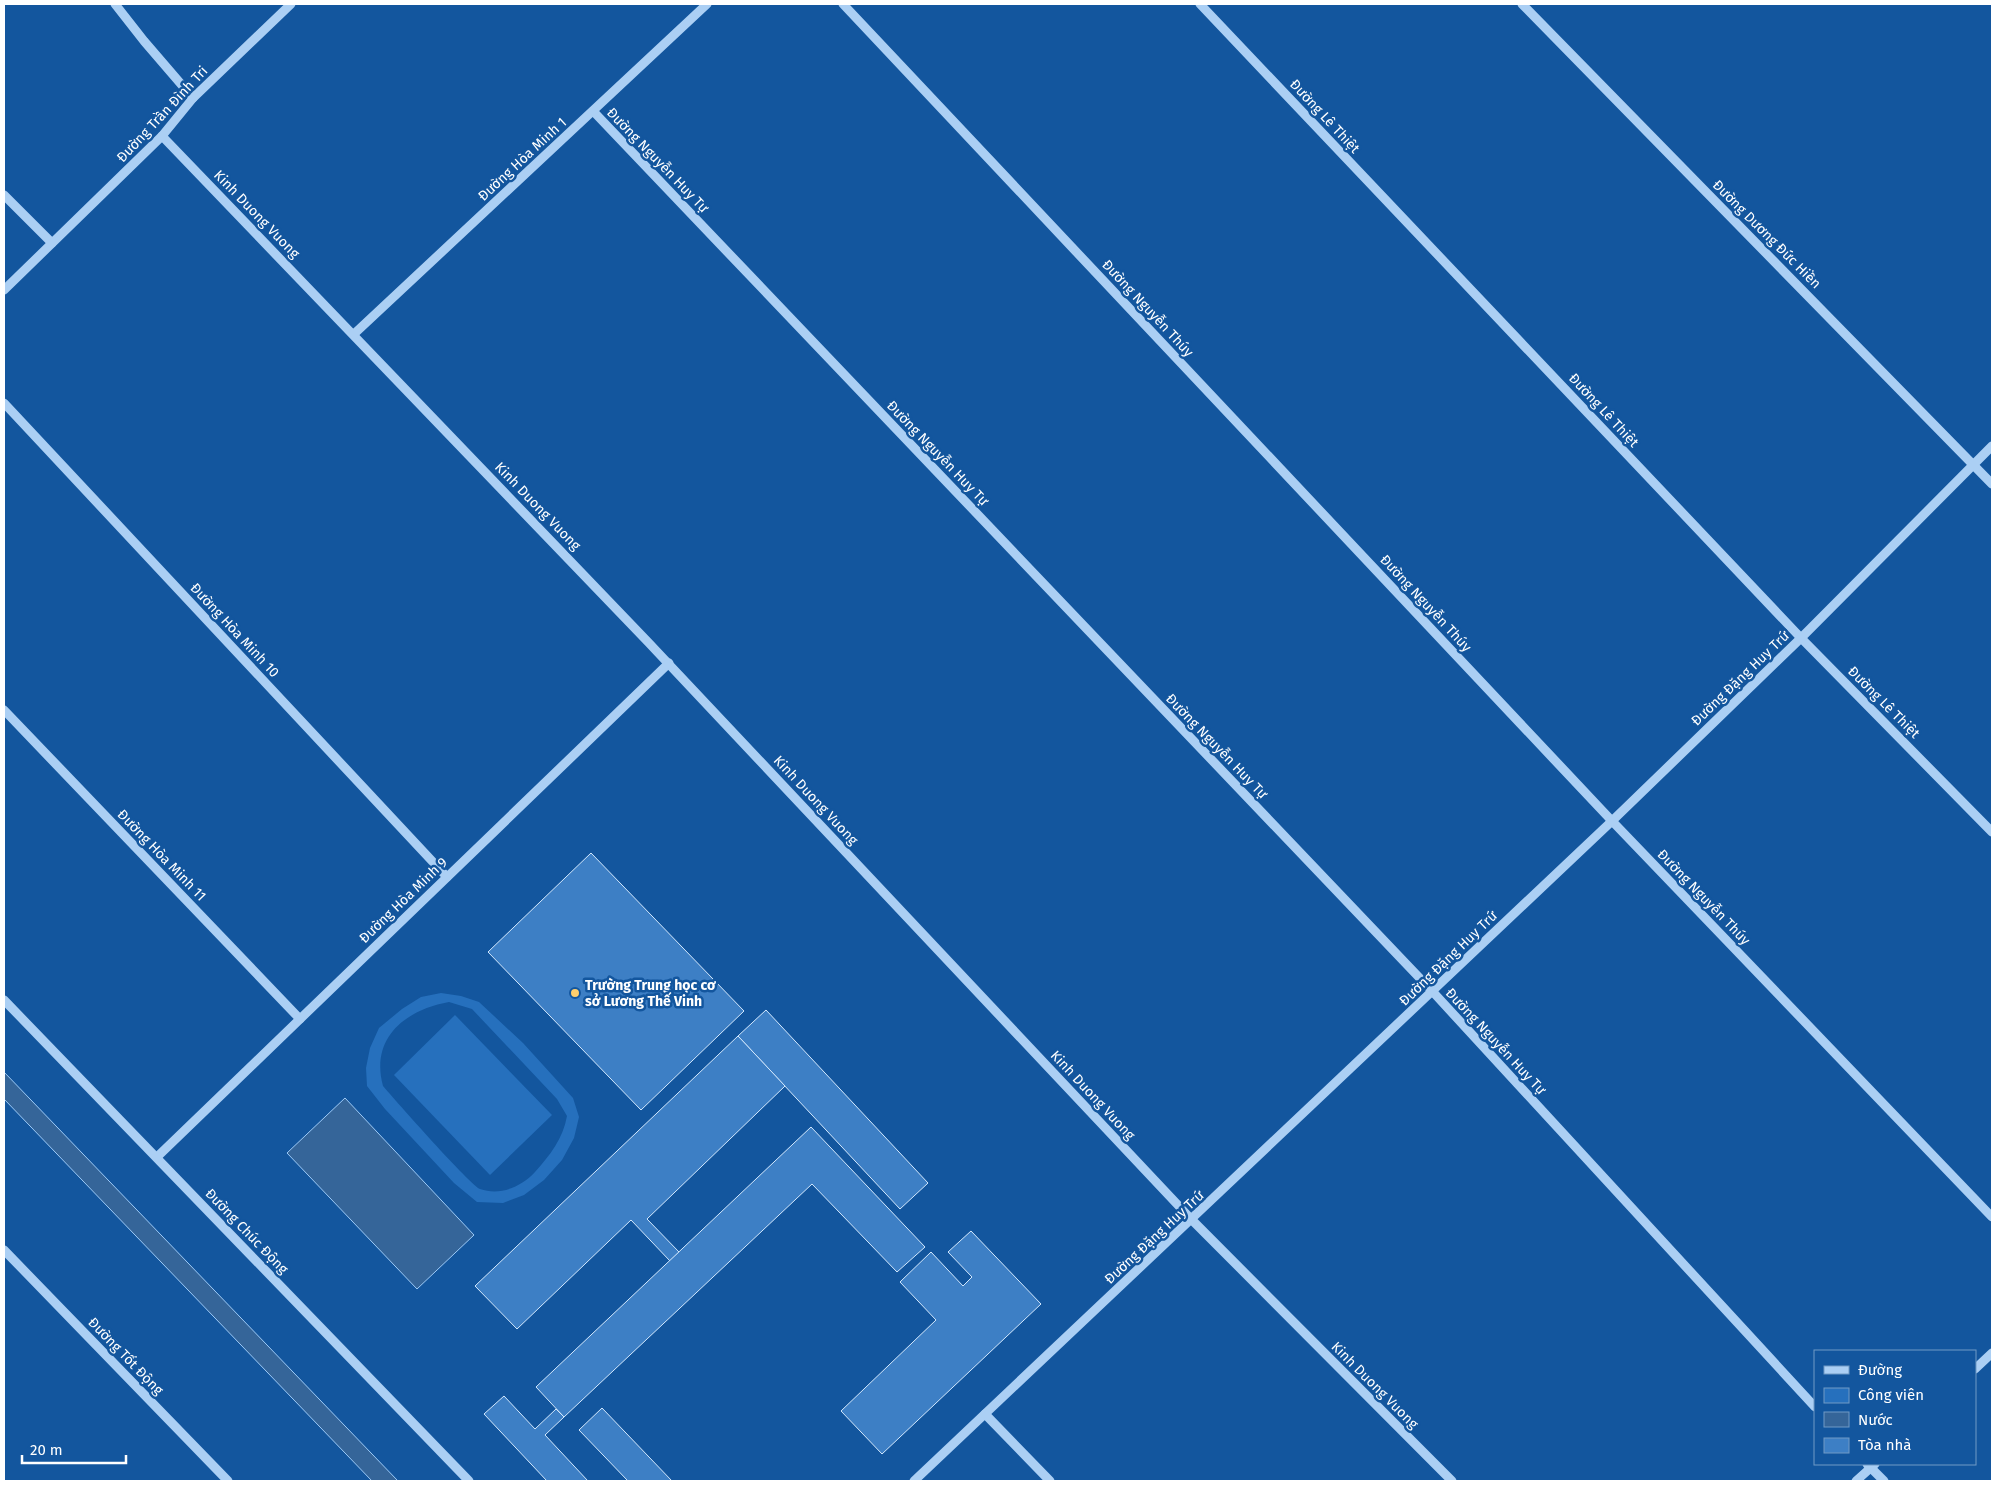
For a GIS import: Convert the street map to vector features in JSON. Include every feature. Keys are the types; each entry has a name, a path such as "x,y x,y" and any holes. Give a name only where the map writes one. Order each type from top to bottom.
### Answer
{"street":[{"path":"115,4 193,98"},
{"name":"Đường Trần Đình Tri","path":"4,290 162,136 193,98 291,4"},
{"name":"Đường Hòa Minh 1","path":"354,334 707,4"},
{"name":"Đường Nguyễn Thúy","path":"843,4 1612,821 1992,1217"},
{"name":"Đường Lê Thiệt","path":"1200,4 1801,638 1992,832"},
{"name":"Đường Dương Đức Hiền","path":"1522,4 1992,484"},
{"name":"Đường Nguyễn Huy Tự","path":"593,111 1432,992 1814,1406"},
{"name":"Kinh Duong Vuong","path":"162,136 669,664 1192,1220 1452,1481"},
{"path":"4,195 52,243"},
{"name":"Đường Hòa Minh 10","path":"4,403 447,877"},
{"name":"Đường Đặng Huy Trứ","path":"914,1481 1612,821 1801,638 1992,446"},
{"name":"Đường Hòa Minh 9","path":"157,1157 669,664"},
{"name":"Đường Hòa Minh 11","path":"4,710 300,1019"},
{"name":"Đường Chúc Động","path":"4,1000 469,1481"},
{"name":"Đường Tốt Động","path":"4,1250 228,1481"},
{"path":"1976,1368 1992,1353"},
{"path":"985,1414 1050,1481"},
{"path":"1856,1481 1871,1465 1884,1481"}],"green space":[{"path":"441,993 461,996 479,1002 523,1043 573,1098 579,1117 574,1138 562,1160 544,1180 524,1195 503,1203 477,1202 454,1183 385,1109 367,1086 366,1068 370,1048 379,1028 402,1009 421,997","holes":["449,1002 472,1009 557,1099 567,1116 559,1139 541,1166 517,1186 502,1191 480,1189 463,1174 383,1086 380,1069 382,1054 387,1040 405,1019 433,1006"]},
{"path":"455,1015 552,1115 490,1175 394,1075"}],"water":[{"path":"4,1072 398,1481 372,1481 4,1099"},
{"path":"345,1098 474,1235 417,1289 287,1153"}],"building":[{"path":"591,853 744,1011 641,1110 488,952"},
{"path":"766,1010 928,1183 900,1209 738,1036"},
{"path":"738,1036 785,1086 647,1219 679,1252 670,1261 631,1220 517,1329 475,1286"},
{"path":"811,1127 925,1247 897,1272 812,1184 564,1417 536,1387"},
{"path":"971,1231 1041,1304 882,1454 841,1411 936,1320 900,1282 931,1252 963,1286 972,1277 948,1252"},
{"path":"504,1396 535,1429 556,1409 564,1417 545,1435 588,1481 547,1481 484,1414"},
{"path":"602,1408 672,1481 628,1481 579,1430"}],"place":[{"name":"Trường Trung học cơ sở Lương Thế Vinh","path":"575,993"}]}
